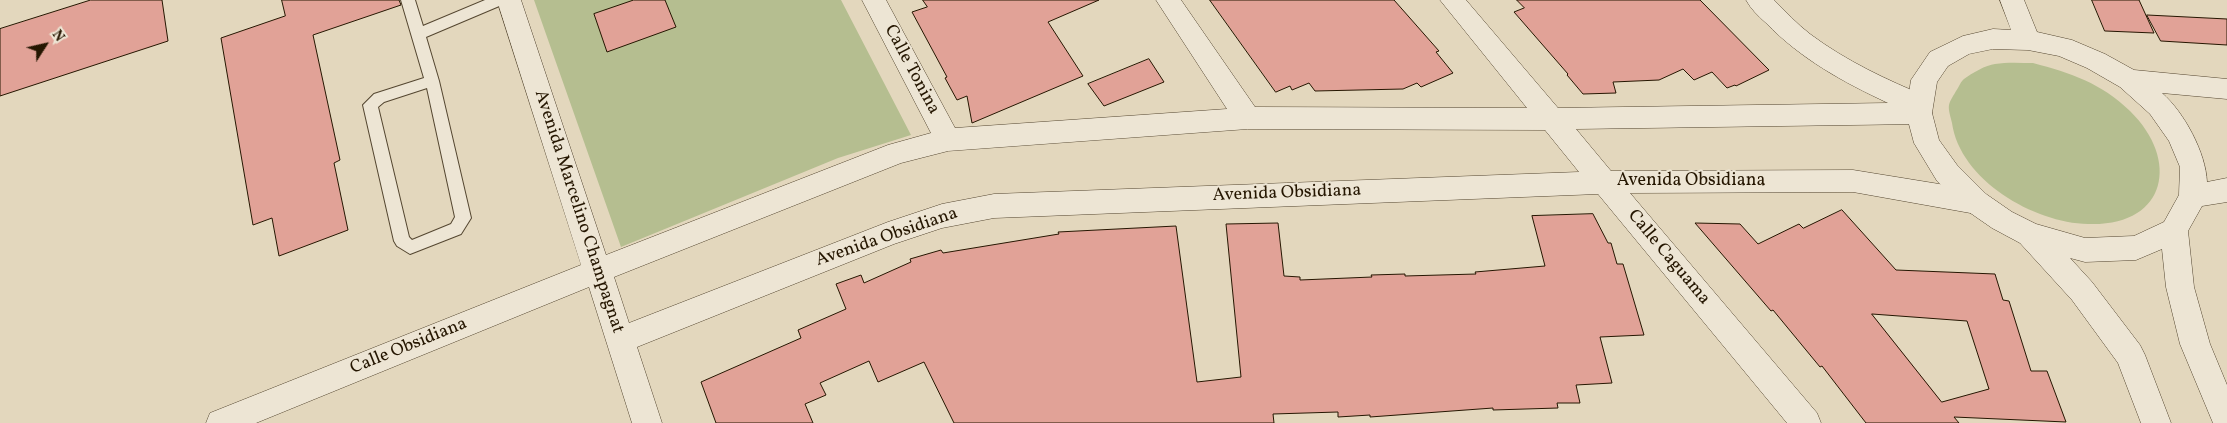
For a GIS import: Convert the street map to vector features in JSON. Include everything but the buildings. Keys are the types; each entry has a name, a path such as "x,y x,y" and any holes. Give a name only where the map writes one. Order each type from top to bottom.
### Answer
{"street":[{"name":"Avenida Marcelino Champagnat","path":"509,0 647,423"},
{"name":"Calle Tonina","path":"874,0 948,140"},
{"path":"1168,0 1248,118"},
{"name":"Calle Caguama","path":"1452,0 1806,423"},
{"path":"1758,0 1800,40 1831,61 1919,109"},
{"path":"2012,0 2028,40"},
{"path":"1993,39 2028,40 2062,47 2096,61 2129,80 2159,106 2180,136 2193,167 2194,196 2174,230 2136,248 2085,250 2030,234 2002,220 1976,202 1947,173 1927,143 1919,109 1924,80 1939,59 1963,46 1993,39"},
{"path":"2129,80 2227,90"},
{"path":"597,271 897,153 948,140 1248,118 1554,120 1919,109"},
{"name":"Avenida Obsidiana","path":"620,340 888,234 942,216 994,206 1604,182 1853,181 1976,202"},
{"path":"2194,196 2227,190"},
{"path":"2174,230 2180,287 2195,344 2227,420"},
{"path":"2030,234 2082,291 2130,356 2156,423"},
{"name":"Calle Obsidiana","path":"221,423 597,271"}],"lane":[{"path":"408,0 432,81 463,218 456,229 410,247 402,240 370,105 379,98 432,81"},
{"path":"418,34 499,0"}],"green space":[{"path":"534,0 841,0 911,135 838,158 621,247"},
{"path":"2033,63 2073,75 2097,86 2119,101 2146,130 2156,150 2160,170 2157,187 2149,203 2135,215 2114,222 2088,224 2067,222 2045,216 2023,207 2003,195 1984,180 1969,163 1958,144 1949,109 1950,101 1961,83 1975,72 1991,65"}]}
